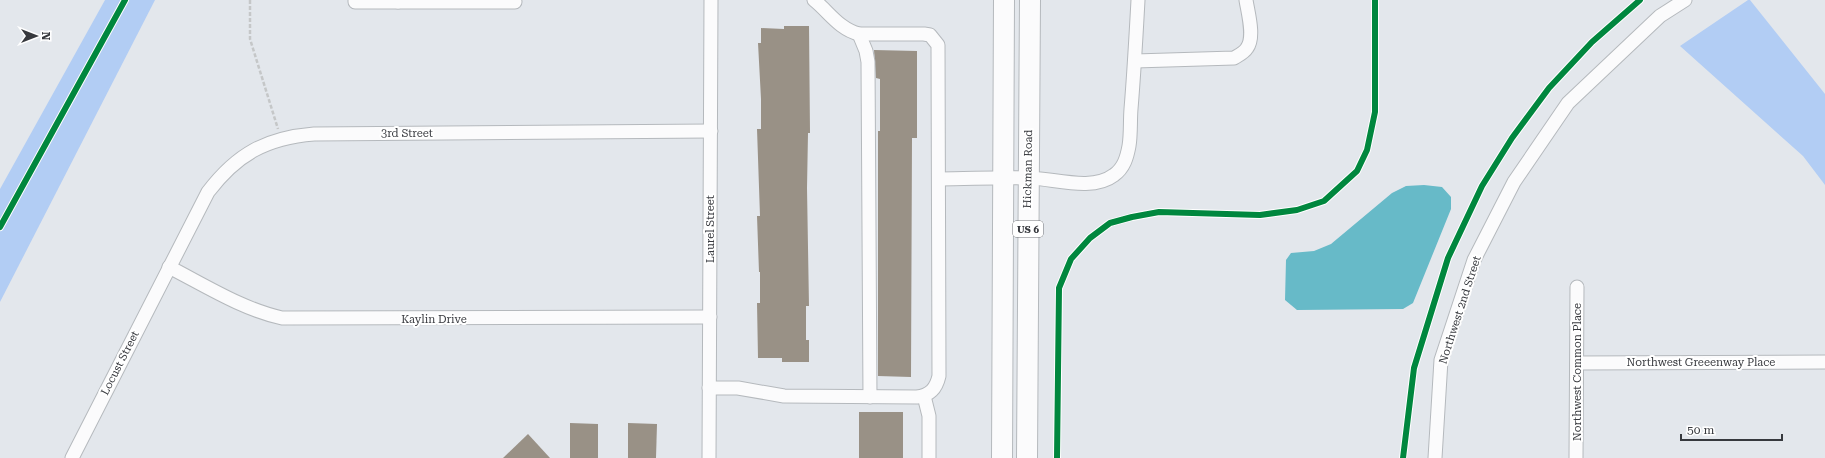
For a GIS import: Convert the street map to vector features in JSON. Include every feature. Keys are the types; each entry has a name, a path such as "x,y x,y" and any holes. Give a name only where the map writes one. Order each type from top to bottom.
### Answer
{"highway":[{"name":"US 6","path":"1002,458 1004,0"},
{"name":"Hickman Road","path":"1027,458 1030,0"}],"street":[{"path":"355,0 355,2 515,2"},
{"name":"Laurel Street","path":"709,458 711,0"},
{"path":"709,388 738,388 784,396 870,397 924,396 937,386 939,376 940,53 935,39 930,35 859,34 851,32 841,26 814,0"},
{"path":"939,179 1028,178 1069,183 1089,183 1102,181 1114,175 1124,164 1129,146 1138,0"},
{"path":"1135,61 1234,58 1244,53 1249,47 1250,33 1246,0"},
{"name":"Northwest 2nd Street","path":"1435,458 1441,360 1474,260 1514,182 1568,103 1660,16 1685,0"},
{"path":"859,34 866,51 868,62 870,397"},
{"name":"3rd Street","path":"169,267 208,192 221,175 236,161 252,150 281,139 314,134 711,132"},
{"name":"Kaylin Drive","path":"169,267 262,314 282,318 710,317"},
{"name":"Locust Street","path":"72,458 169,267"},
{"name":"Northwest Common Place","path":"1576,458 1577,287"},
{"name":"Northwest Greeenway Place","path":"1577,363 1825,362"},
{"path":"924,396 929,416 929,458"}],"path":[{"path":"250,0 250,40 281,139"}],"shaded area":[{"path":"105,0 155,0 0,302 0,189"},
{"path":"1750,0 1825,94 1825,185 1803,156 1680,46"},
{"path":"1424,185 1442,187 1451,197 1451,209 1413,303 1403,309 1297,310 1285,300 1286,260 1291,253 1314,251 1331,244 1392,193 1406,186"}],"building":[{"path":"784,26 809,26 810,133 808,133 807,188 809,306 806,306 806,340 809,340 809,362 782,362 782,358 758,358 757,303 760,303 760,272 757,216 760,216 757,129 761,129 761,99 758,43 761,43 761,28 784,29"},
{"path":"874,50 917,51 917,138 912,138 911,377 878,376 878,131 880,131 880,79 876,78"},
{"path":"859,412 903,412 903,458 859,458"},
{"path":"570,423 598,424 598,458 570,458"},
{"path":"628,423 657,424 656,458 628,458"},
{"path":"528,434 550,458 503,458"}],"cycle path":[{"path":"0,227 125,0"},
{"path":"1057,458 1059,288 1071,259 1090,238 1110,223 1132,217 1159,212 1260,215 1297,210 1324,201 1357,171 1367,150 1375,112 1375,0"},
{"path":"1403,458 1414,368 1448,258 1482,186 1512,138 1549,88 1592,42 1640,0"}]}
